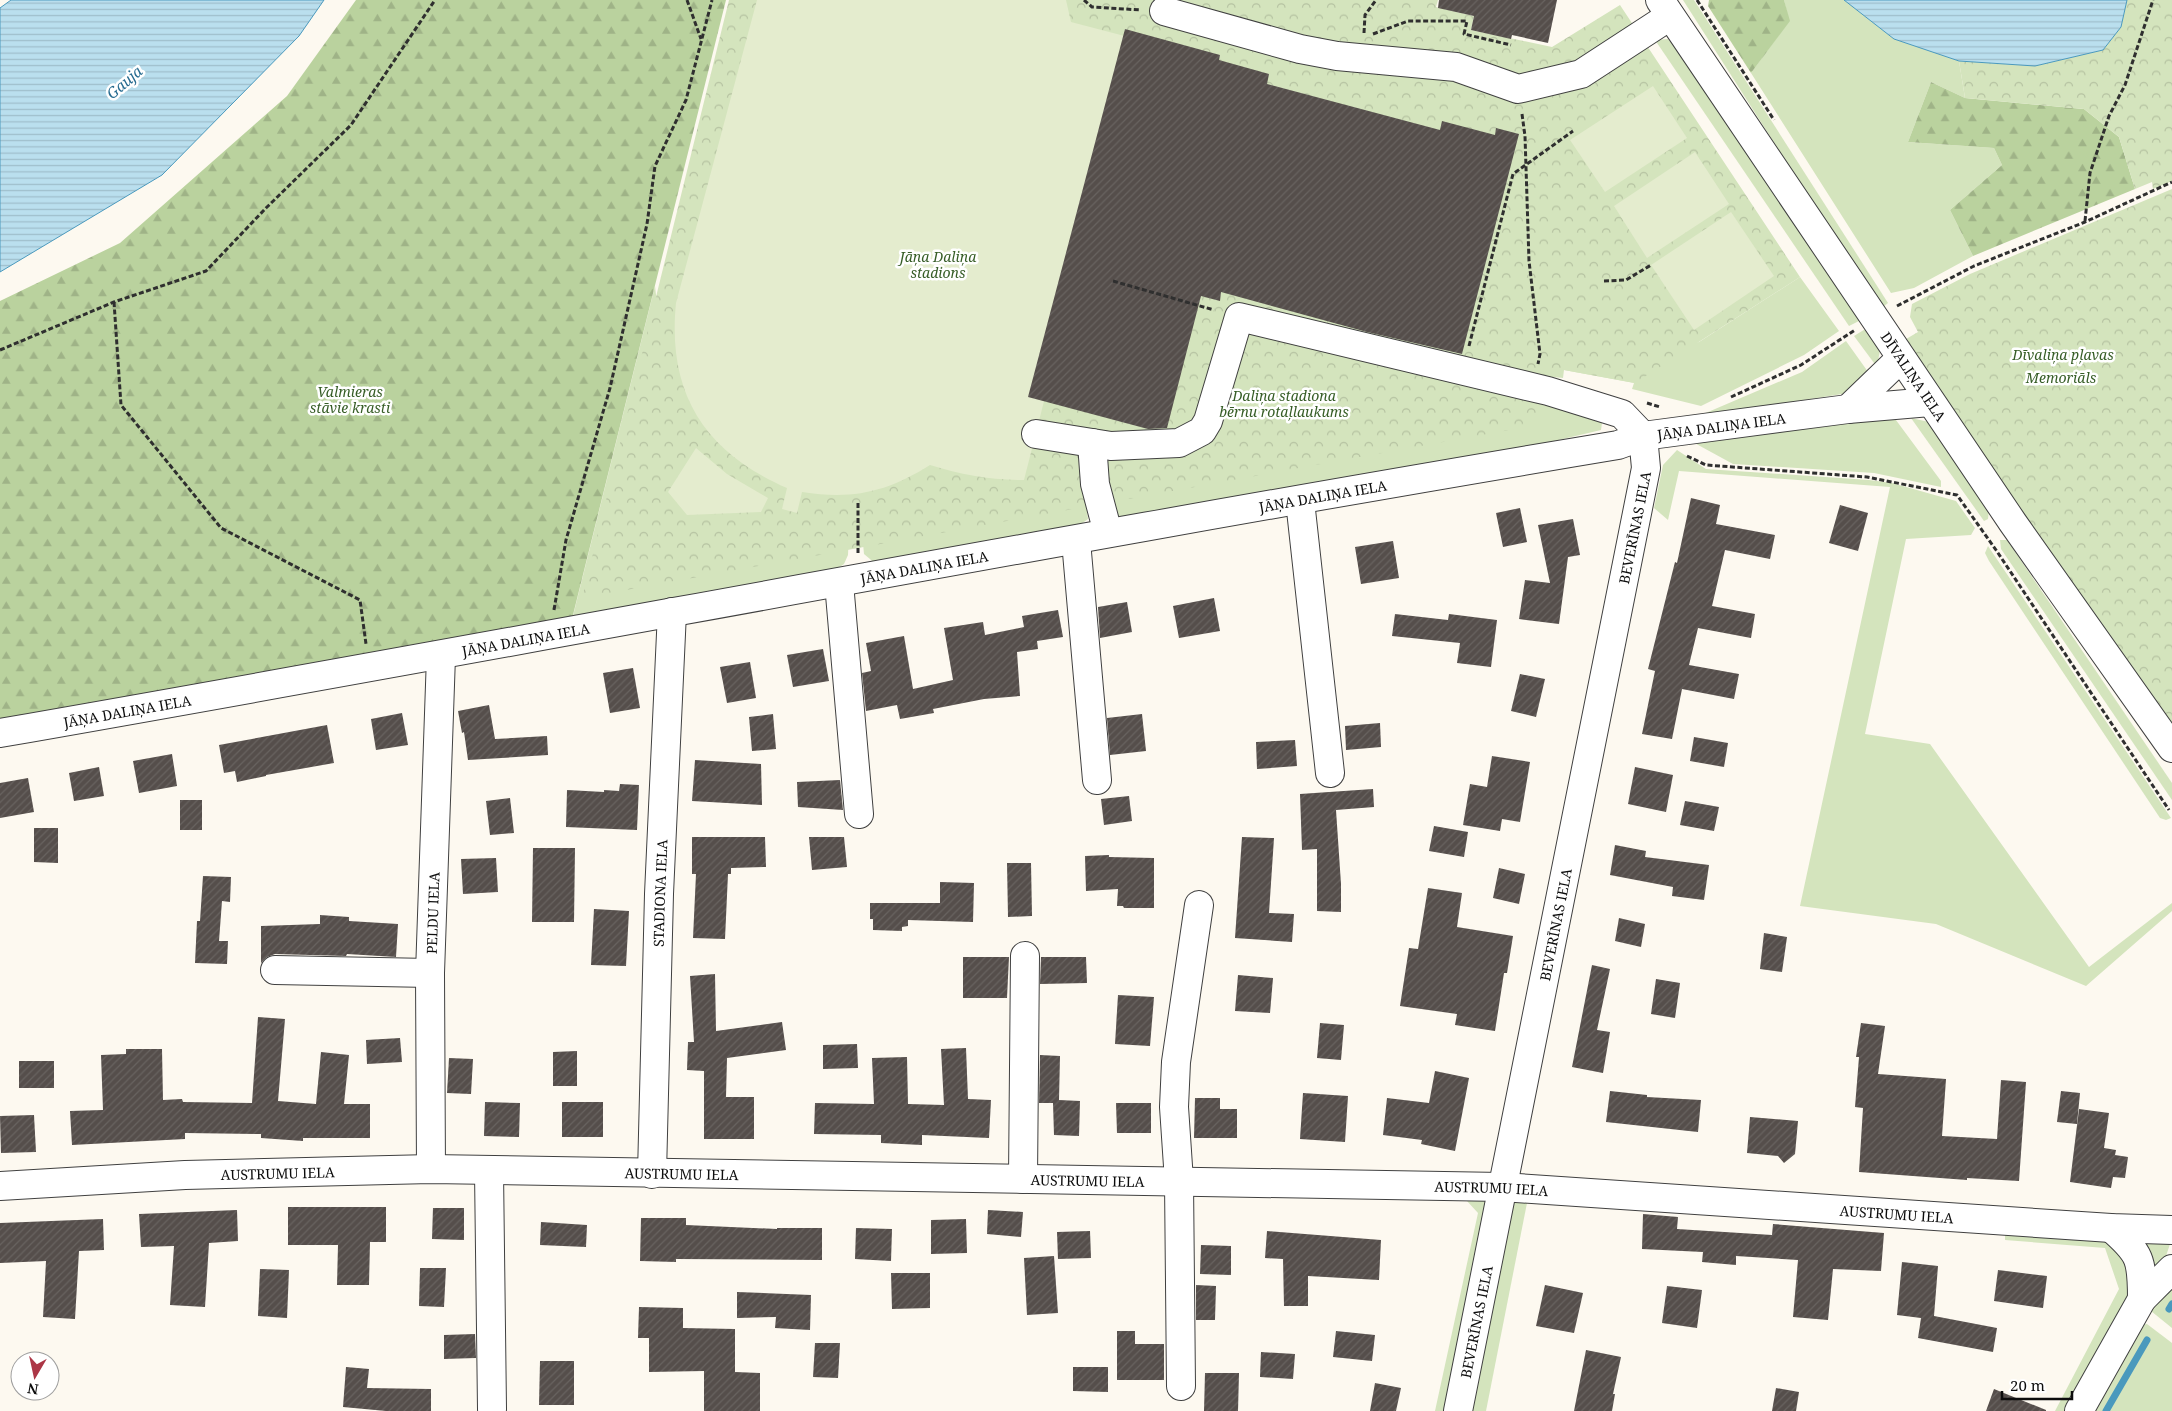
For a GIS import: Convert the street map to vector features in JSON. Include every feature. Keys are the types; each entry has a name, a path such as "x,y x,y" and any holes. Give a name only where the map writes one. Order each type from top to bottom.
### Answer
{"street":[{"path":"1164,11 1300,49 1336,56 1456,67 1518,89 1581,74 1665,8"},
{"name":"DĪVALIŅA IELA","path":"1665,8 2013,522 2172,748"},
{"path":"1036,434 1111,446 1180,443 1202,431 1208,420 1239,316 1548,391 1622,414 1643,436"},
{"path":"1848,409 1901,358"},
{"name":"JĀŅA DALIŅA IELA","path":"0,733 369,669 1108,533 1618,445 1643,436 1929,399"},
{"name":"BEVERĪNAS IELA","path":"1458,1411 1646,468 1643,436"},
{"path":"1092,443 1095,484 1108,533"},
{"path":"1300,501 1330,773"},
{"path":"1076,540 1097,780"},
{"path":"850,581 859,814"},
{"name":"STADIONA IELA","path":"652,1174 659,894 672,612"},
{"name":"PELDU IELA","path":"430,1169 430,973 441,656"},
{"path":"1181,1386 1179,1181 1174,1107 1176,1062 1199,905"},
{"path":"1023,1179 1025,956"},
{"path":"275,970 430,973"},
{"name":"AUSTRUMU IELA","path":"0,1186 185,1175 430,1169 1502,1187 2111,1228 2172,1230"},
{"path":"489,1171 492,1409"},
{"path":"2111,1228 2131,1246 2142,1269 2142,1300"},
{"path":"2079,1411 2142,1300 2172,1269"}],"path":[{"path":"0,350 114,302 206,271 266,208 351,125 435,0"},
{"path":"687,0 701,40"},
{"path":"550,635 566,540 610,388 647,224 655,166 686,100 712,0"},
{"path":"1084,0 1092,8 1164,11"},
{"path":"1365,15 1376,0"},
{"path":"2085,222 2090,173 2108,116 2125,84 2153,0"},
{"path":"1370,36 1408,21 1467,21 1464,34 1511,45"},
{"path":"1518,89 1525,136 1524,165 1529,261 1540,354 1535,375 1528,387"},
{"path":"1462,371 1513,174 1573,131"},
{"path":"1894,307 1974,266 2085,222 2172,182"},
{"path":"1604,281 1626,280 1651,265"},
{"path":"1113,281 1239,316"},
{"path":"114,302 121,405 221,528 360,600 369,669"},
{"path":"1728,398 1801,365 1848,335"},
{"path":"1679,453 1706,465 1867,477 1956,495 2002,558 2170,810"},
{"path":"850,581 857,548 858,503"}],"green space":[{"name":"Valmieras stāvie krasti","path":"356,0 726,0 569,631 0,733 0,301 120,243 287,96"},
{"name":"Jāņa Daliņa stadions","path":"729,0 1438,0 1436,7 1474,16 1471,30 1552,47 1620,5 1800,277 1635,383 1564,370 1563,378 1553,377 1537,425 582,598"},
{"path":"757,0 1066,0 1071,22 1136,39 1024,480 977,476 930,465 899,482 869,492 837,495 802,492 797,513 782,509 787,488 733,457 713,437 697,416 685,392 678,365 675,335 676,303"},
{"path":"1683,0 1694,0 1888,303 1883,307 1877,304"},
{"path":"1709,0 1784,0 1790,21 1751,73 1708,6"},
{"path":"1784,0 1844,0 1894,39 1959,61 1965,98 1931,82 1908,142 1994,148 2002,165 1950,210 1973,256 1914,288 1891,293 1751,73 1789,21"},
{"path":"2127,0 2172,0 2172,181 2153,189 2152,182 2135,189 2119,137 2084,109 1965,98 1959,61 2035,66 2103,50 2121,27"},
{"path":"1668,39 1688,63 1861,320 1849,326 1655,40"},
{"path":"1931,82 1965,98 2084,109 2119,137 2135,189 1973,256 1950,210 2002,165 1994,148 1908,142"},
{"path":"1653,86 1687,138 1605,192 1570,140"},
{"path":"1695,152 1729,204 1647,258 1614,206"},
{"name":"Memoriāls","path":"2172,189 2172,727 1901,342 1918,332 1910,317 1912,304 1970,274"},
{"path":"1731,212 1774,276 1694,330 1651,265"},
{"path":"1800,277 1839,331 1804,355 1701,406 1632,389 1634,383 1564,370 1699,342"},
{"path":"655,286 662,347 850,510 848,555 844,564 829,574 572,620"},
{"path":"1867,328 1880,350 1877,367 1854,336"},
{"path":"1846,341 1871,376 1848,393 1712,415 1701,415 1802,372"},
{"path":"1541,401 1603,416 1601,430 1546,443 1121,520 1110,507 1104,487"},
{"path":"1893,416 1941,481 1941,487 1874,473 1733,464 1689,440"},
{"path":"1911,418 1929,422 1989,510 1988,519 1984,521"},
{"path":"696,448 727,474 768,498 761,512 687,515 668,492"},
{"path":"1677,450 1706,469 1869,480 1892,483 1956,501 1975,528 1971,535 1906,539 1865,734 1930,744 2089,967 2172,903 2172,911 2086,986 1936,924 1800,906 1890,487 1679,471 1668,520 1654,508 1663,465"},
{"path":"1086,502 1088,519 1077,527 877,565 864,554 862,533"},
{"path":"2000,540 2007,540 2172,783 2172,800 2001,549"},
{"path":"1988,546 2171,818 2166,820 2160,818 1989,561 1985,553"},
{"path":"1469,1193 1487,1198 1448,1411 1435,1411 1478,1213 1467,1201"},
{"path":"1514,1196 1527,1197 1527,1203 1486,1411 1472,1411"},
{"path":"2005,1229 2097,1235 2117,1244 2129,1271 2130,1295 2065,1411 2055,1411 2119,1289 2105,1248 2005,1240"},
{"path":"2146,1240 2170,1244 2163,1265 2154,1265 2149,1261 2144,1246"},
{"path":"2172,1283 2172,1328 2151,1311"},
{"path":"2147,1324 2172,1343 2172,1411 2092,1411 2141,1325"}],"water":[{"name":"Gauja","path":"11,0 324,0 299,36 162,175 0,272 0,8"},
{"path":"1844,0 2127,0 2121,27 2103,50 2035,66 1959,61 1894,39"}],"building":[{"path":"1439,0 1557,0 1548,43 1512,35 1511,39 1471,30 1474,16 1438,8"},
{"path":"1125,29 1220,55 1219,60 1269,74 1267,84 1440,130 1442,121 1495,135 1496,128 1519,134 1462,354 1367,332 1221,292 1220,301 1201,296 1167,428 1148,429 1028,397"},
{"path":"1691,498 1720,505 1716,524 1775,535 1770,559 1725,550 1712,606 1755,614 1751,638 1698,628 1689,665 1739,674 1734,699 1682,689 1672,739 1642,734 1655,671 1648,669 1675,562 1677,563"},
{"path":"1840,505 1868,513 1858,551 1829,543"},
{"path":"1520,508 1527,542 1503,547 1496,513"},
{"path":"1573,519 1580,555 1568,557 1559,624 1519,619 1525,580 1550,583 1538,525"},
{"path":"1393,541 1399,578 1361,584 1355,547"},
{"path":"1214,598 1220,631 1179,638 1173,606"},
{"path":"1127,602 1132,632 1100,638 1098,607"},
{"path":"1058,610 1063,637 1037,641 1038,649 1017,652 1020,696 984,699 933,709 934,713 900,719 897,705 866,711 862,673 871,671 866,643 904,636 913,689 953,680 944,628 983,622 985,635 1024,627 1022,616"},
{"path":"1395,614 1448,620 1449,614 1497,620 1491,667 1457,663 1460,643 1392,636"},
{"path":"823,649 829,681 793,687 787,655"},
{"path":"750,662 756,698 727,703 720,667"},
{"path":"633,668 640,708 610,713 603,673"},
{"path":"1520,674 1545,679 1536,717 1511,711"},
{"path":"489,705 495,739 547,736 548,755 468,760 464,732 462,733 458,711"},
{"path":"402,713 408,745 376,750 371,719"},
{"path":"773,714 776,749 752,751 749,717"},
{"path":"1142,714 1146,751 1110,755 1107,718"},
{"path":"1380,723 1381,747 1346,750 1345,726"},
{"path":"327,725 334,763 237,782 235,771 224,773 219,745"},
{"path":"1694,737 1728,743 1724,767 1690,761"},
{"path":"1295,740 1297,766 1257,769 1256,742"},
{"path":"172,754 177,786 139,793 133,761"},
{"path":"1492,756 1530,762 1520,822 1502,819 1500,831 1463,825 1470,784 1487,787"},
{"path":"695,760 761,764 762,805 692,801"},
{"path":"99,767 104,796 74,801 69,773"},
{"path":"1635,767 1673,775 1666,812 1628,804"},
{"path":"28,778 34,812 0,818 0,783"},
{"path":"840,780 843,810 798,807 797,782"},
{"path":"620,784 639,785 637,830 566,827 567,790 619,791"},
{"path":"1373,789 1374,807 1336,810 1341,912 1317,911 1317,849 1302,850 1300,794"},
{"path":"1129,796 1132,821 1104,825 1101,799"},
{"path":"510,798 514,833 490,835 486,801"},
{"path":"180,800 202,800 202,830 180,830"},
{"path":"1685,801 1719,807 1714,831 1680,825"},
{"path":"1434,826 1468,832 1464,857 1429,851"},
{"path":"34,828 58,828 58,863 34,862"},
{"path":"692,837 765,837 766,867 731,868 731,874 728,874 725,939 693,938 696,874 692,874"},
{"path":"809,837 844,837 847,867 812,870"},
{"path":"1242,837 1274,838 1269,913 1294,914 1292,942 1235,938"},
{"path":"1615,845 1646,851 1645,857 1709,865 1704,900 1672,896 1673,887 1610,875"},
{"path":"533,848 575,848 574,922 532,922"},
{"path":"1109,855 1109,857 1154,858 1154,908 1124,908 1123,906 1117,906 1118,889 1086,891 1085,856"},
{"path":"496,858 498,892 463,894 461,859"},
{"path":"1007,863 1031,863 1032,916 1008,917"},
{"path":"1499,868 1525,874 1519,904 1493,898"},
{"path":"203,876 231,877 230,902 222,901 219,941 228,941 227,964 195,963 197,921 200,921"},
{"path":"940,882 974,883 973,922 908,920 908,926 902,927 902,931 873,930 873,919 870,919 870,903 940,903"},
{"path":"1428,888 1462,893 1457,927 1513,936 1507,973 1504,973 1495,1031 1455,1025 1457,1014 1400,1006 1409,948 1418,949"},
{"path":"594,909 629,911 626,966 591,965"},
{"path":"320,915 349,917 349,921 398,924 396,957 347,954 346,956 275,954 267,957 261,963 261,926 320,924"},
{"path":"1619,918 1645,924 1641,947 1615,941"},
{"path":"1764,933 1787,937 1782,972 1760,969"},
{"path":"963,957 1009,957 1007,998 963,998"},
{"path":"1041,957 1086,957 1087,983 1040,984"},
{"path":"1592,965 1610,969 1597,1030 1610,1032 1603,1073 1572,1067"},
{"path":"715,974 716,1031 782,1022 786,1050 727,1058 726,1097 754,1097 754,1139 704,1139 704,1071 687,1070 688,1042 694,1042 690,976"},
{"path":"1238,975 1273,978 1270,1013 1235,1011"},
{"path":"1656,979 1680,983 1675,1018 1651,1014"},
{"path":"1118,995 1154,997 1150,1046 1115,1044"},
{"path":"258,1017 285,1019 278,1101 316,1104 321,1052 349,1055 344,1104 370,1104 370,1138 303,1138 303,1141 261,1138 261,1134 185,1133 185,1139 72,1145 70,1111 103,1110 101,1055 126,1054 126,1049 162,1049 163,1100 182,1099 183,1102 252,1103"},
{"path":"1320,1023 1344,1025 1341,1060 1317,1058"},
{"path":"1861,1023 1885,1026 1878,1074 1946,1079 1942,1136 1997,1139 2001,1080 2026,1082 2019,1181 1967,1178 1967,1180 1859,1172 1863,1108 1855,1107 1859,1057 1856,1057"},
{"path":"400,1038 402,1062 367,1064 366,1040"},
{"path":"857,1044 858,1068 823,1069 823,1045"},
{"path":"966,1048 968,1099 991,1100 989,1138 922,1135 922,1145 881,1143 881,1135 814,1134 815,1103 874,1104 872,1058 907,1057 908,1104 944,1105 941,1049"},
{"path":"577,1051 577,1086 553,1086 553,1052"},
{"path":"1040,1055 1060,1056 1059,1100 1080,1101 1079,1136 1054,1135 1053,1103 1039,1103"},
{"path":"449,1058 473,1059 471,1094 447,1093"},
{"path":"19,1061 54,1061 54,1088 19,1088"},
{"path":"1435,1071 1469,1078 1455,1151 1421,1144 1422,1140 1383,1135 1387,1098 1429,1103"},
{"path":"1610,1091 1647,1095 1647,1097 1701,1100 1698,1132 1606,1122"},
{"path":"2061,1091 2080,1093 2077,1124 2057,1122"},
{"path":"1303,1093 1348,1096 1345,1142 1300,1139"},
{"path":"1195,1098 1220,1098 1220,1109 1237,1109 1237,1138 1194,1138"},
{"path":"485,1102 520,1103 519,1137 484,1136"},
{"path":"562,1102 603,1102 603,1137 562,1137"},
{"path":"1116,1103 1151,1103 1151,1133 1117,1133"},
{"path":"2079,1109 2109,1113 2104,1148 2116,1150 2115,1155 2128,1157 2125,1178 2113,1177 2111,1188 2070,1182"},
{"path":"34,1115 36,1152 1,1153 0,1116"},
{"path":"1750,1117 1798,1121 1795,1154 1784,1163 1778,1156 1747,1153"},
{"path":"288,1207 386,1207 386,1242 370,1242 369,1285 337,1285 338,1245 288,1245"},
{"path":"433,1208 464,1208 464,1240 432,1239"},
{"path":"237,1210 238,1241 209,1243 205,1307 170,1305 174,1246 141,1247 139,1214"},
{"path":"988,1210 1023,1212 1021,1237 987,1234"},
{"path":"1643,1214 1678,1217 1677,1229 1772,1235 1773,1224 1884,1233 1881,1271 1833,1269 1828,1320 1793,1317 1798,1260 1736,1256 1736,1265 1702,1262 1703,1252 1642,1249"},
{"path":"641,1218 686,1218 686,1225 777,1229 822,1228 822,1260 676,1259 676,1262 640,1261"},
{"path":"103,1219 104,1250 79,1251 75,1319 43,1317 46,1261 0,1263 0,1223"},
{"path":"966,1219 967,1253 931,1254 931,1220"},
{"path":"541,1222 587,1225 586,1247 540,1245"},
{"path":"856,1228 892,1229 891,1261 855,1259"},
{"path":"1090,1231 1091,1258 1058,1259 1057,1232"},
{"path":"1267,1231 1381,1240 1379,1280 1308,1276 1308,1306 1284,1306 1283,1259 1265,1258"},
{"path":"1201,1245 1231,1246 1231,1275 1200,1274"},
{"path":"1054,1256 1058,1313 1027,1315 1024,1258"},
{"path":"1902,1262 1938,1266 1934,1316 1997,1328 1993,1352 1918,1338 1921,1318 1897,1315"},
{"path":"420,1268 446,1268 444,1307 419,1306"},
{"path":"260,1269 289,1270 287,1318 258,1316"},
{"path":"1998,1270 2047,1276 2043,1308 1994,1301"},
{"path":"891,1273 930,1273 930,1308 892,1309"},
{"path":"1196,1285 1216,1286 1215,1320 1196,1320"},
{"path":"1545,1285 1583,1293 1574,1333 1536,1326"},
{"path":"1667,1286 1702,1290 1697,1328 1662,1323"},
{"path":"737,1292 811,1295 810,1330 775,1328 776,1317 737,1318"},
{"path":"639,1307 683,1308 683,1328 735,1329 735,1372 760,1373 760,1411 704,1411 704,1371 649,1372 649,1338 638,1338"},
{"path":"1117,1331 1135,1331 1135,1344 1164,1344 1164,1380 1117,1380"},
{"path":"1336,1331 1375,1335 1372,1361 1333,1357"},
{"path":"475,1334 476,1358 444,1359 444,1335"},
{"path":"815,1343 840,1343 838,1378 813,1377"},
{"path":"1586,1350 1621,1357 1613,1394 1615,1394 1612,1411 1574,1411"},
{"path":"1261,1352 1295,1354 1293,1379 1260,1377"},
{"path":"540,1361 574,1361 574,1405 539,1405"},
{"path":"346,1367 369,1369 367,1388 431,1389 431,1411 386,1411 343,1407"},
{"path":"1073,1367 1108,1367 1108,1392 1073,1391"},
{"path":"1205,1373 1239,1373 1238,1411 1204,1411"},
{"path":"1375,1383 1401,1388 1396,1411 1370,1411"},
{"path":"1776,1388 1799,1392 1796,1411 1772,1411"},
{"path":"1994,1389 2046,1410 2046,1411 1986,1411"}],"waterway":[{"path":"2169,1309 2172,1304"},
{"path":"2106,1411 2147,1340"}],"park label":[{"name":"Dīvaliņa pļavas","path":"2063,354"},
{"name":"Daliņa stadiona bērnu rotaļlaukums","path":"1284,404"}]}
